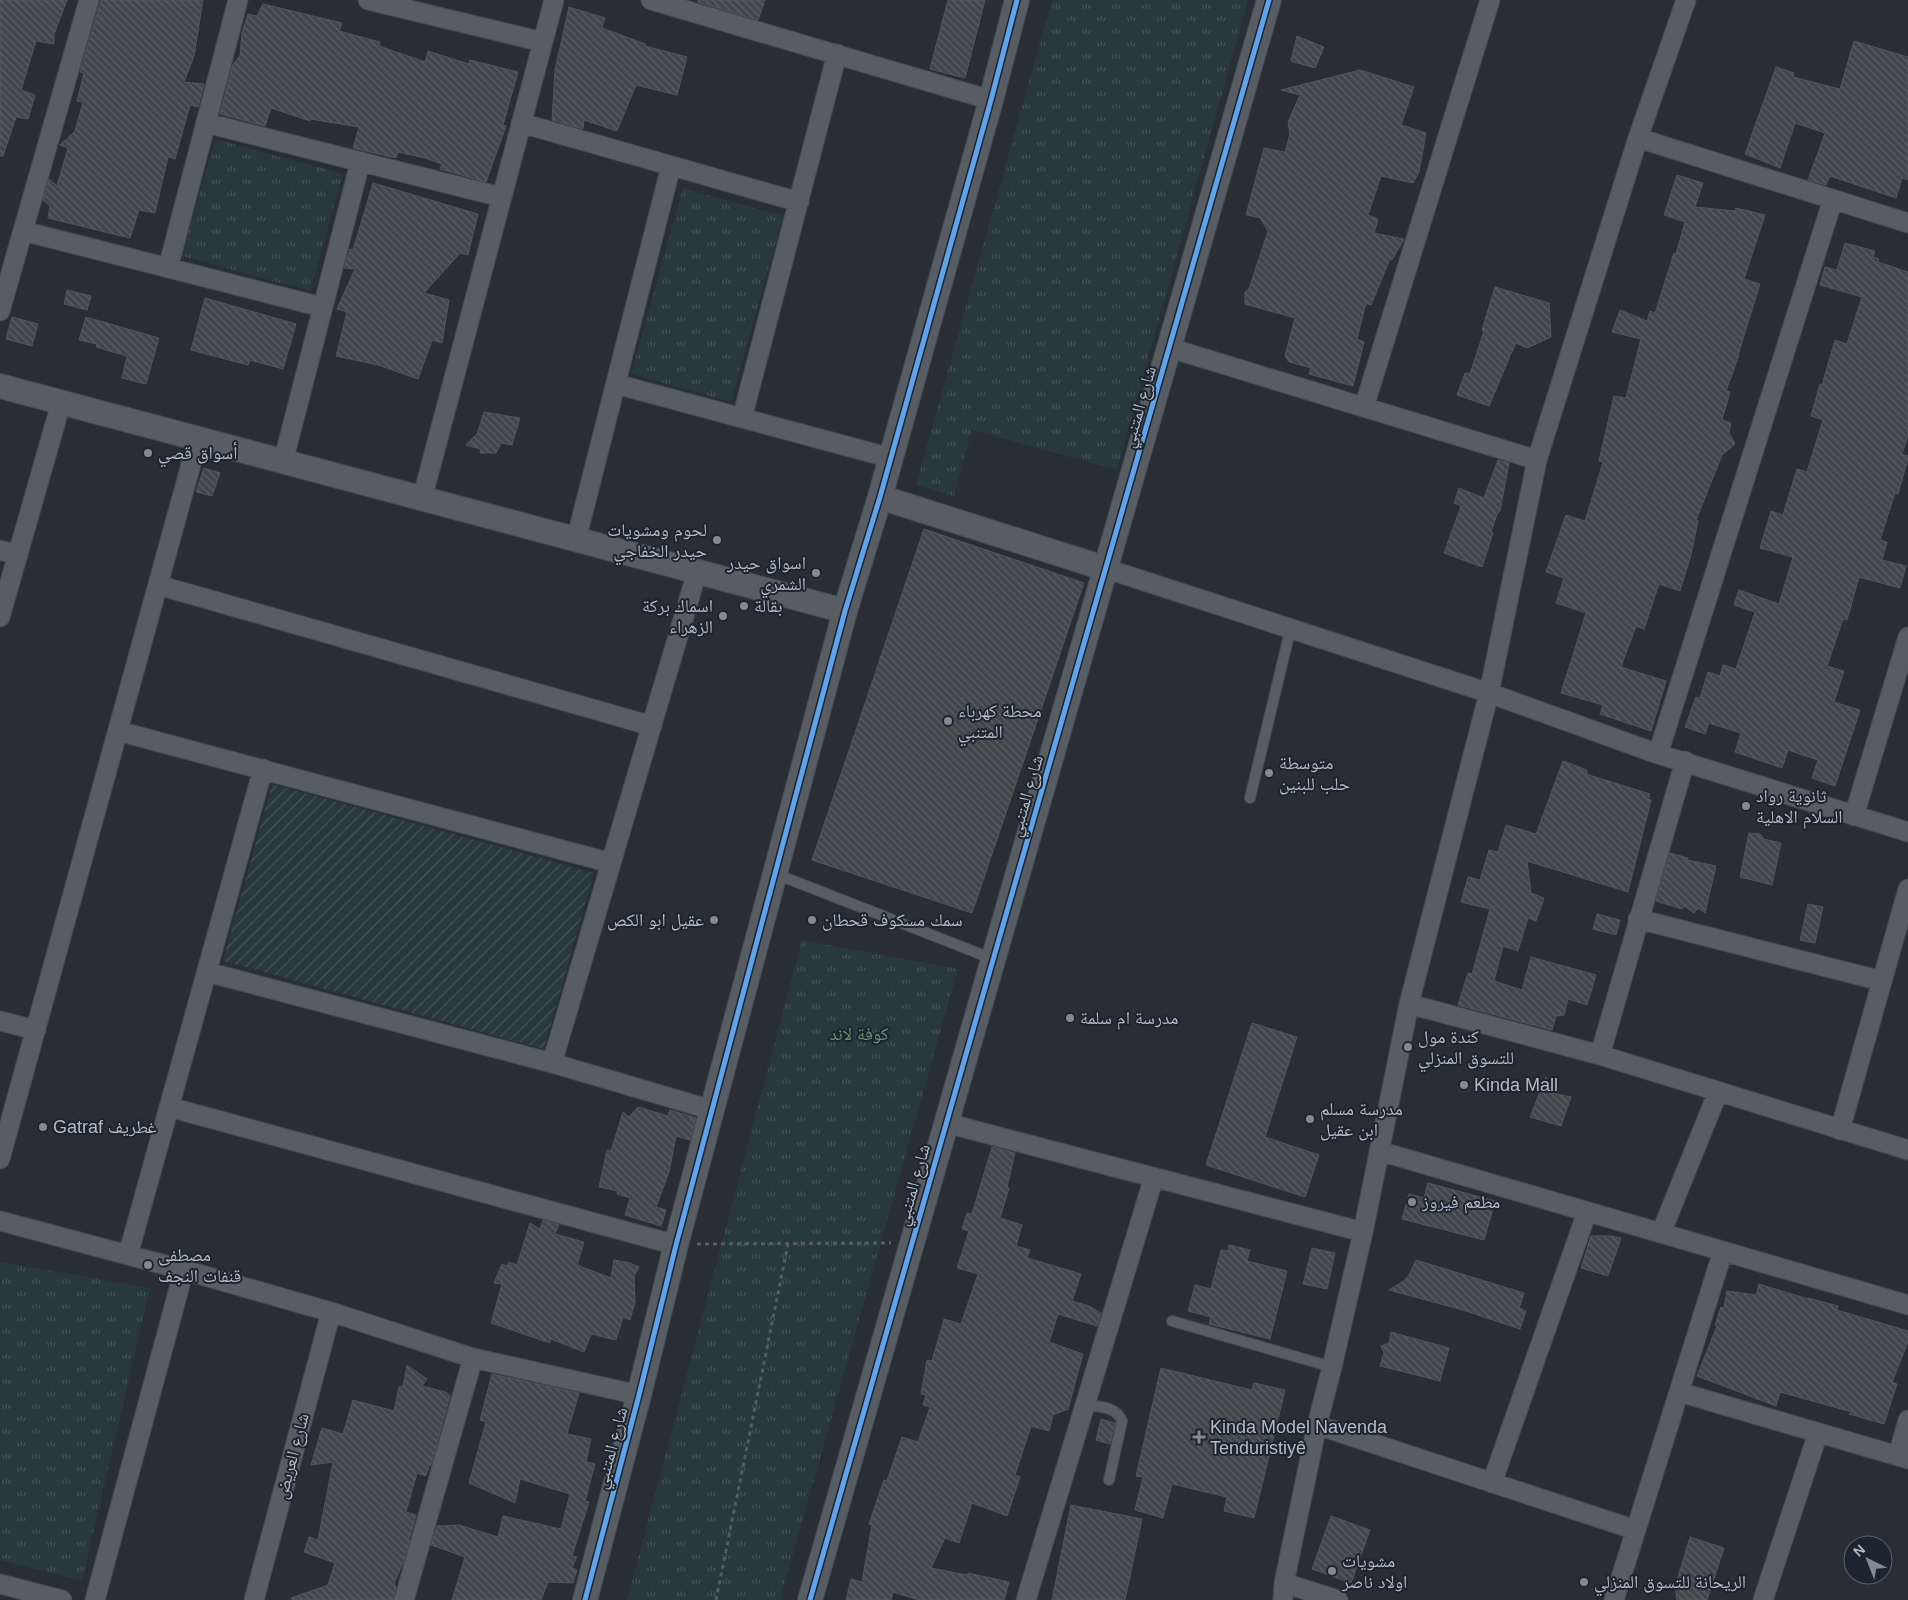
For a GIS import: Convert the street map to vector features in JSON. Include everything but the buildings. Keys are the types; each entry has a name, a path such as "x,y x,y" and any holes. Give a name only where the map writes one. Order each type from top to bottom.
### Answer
{"street":[{"path":"0,311 89,0"},
{"path":"168,268 238,0"},
{"path":"368,0 543,42"},
{"path":"422,499 554,0"},
{"path":"651,0 709,8 837,54 991,100"},
{"name":"شارع المتنبي","path":"585,1600 639,1395 676,1244 845,611 891,458 1017,0"},
{"name":"شارع المتنبي","path":"810,1600 1269,0"},
{"path":"1364,407 1490,0"},
{"path":"1338,1600 1284,1591 1316,1425 1332,1367 1363,1232 1409,1004 1490,693 1537,460 1638,138 1686,0"},
{"path":"742,418 837,54"},
{"path":"206,123 501,197"},
{"path":"521,123 798,202"},
{"path":"1638,138 1908,223"},
{"path":"282,462 360,163"},
{"path":"576,540 671,166"},
{"path":"1658,754 1833,198"},
{"path":"23,231 322,308"},
{"path":"1170,348 1537,460"},
{"path":"616,384 891,458"},
{"path":"0,386 845,611"},
{"path":"0,617 9,553 61,402"},
{"path":"0,1159 198,439"},
{"path":"880,497 1291,627 1490,693 1658,754 1908,832"},
{"path":"552,1063 697,572"},
{"path":"158,585 652,726"},
{"path":"1854,816 1908,636"},
{"path":"118,731 611,863"},
{"path":"1600,1055 1685,761"},
{"path":"128,1255 263,769"},
{"path":"1840,1130 1908,888"},
{"path":"1638,919 1882,981"},
{"path":"207,972 552,1063 712,1110"},
{"path":"1409,1004 1600,1055 1908,1150"},
{"path":"0,1020 36,1030"},
{"path":"1661,1233 1718,1092"},
{"path":"169,1107 676,1244"},
{"path":"946,1123 1363,1232"},
{"path":"1379,1152 1908,1305"},
{"path":"1026,1600 1154,1177"},
{"path":"1492,1483 1586,1212"},
{"path":"0,1221 184,1270 330,1312 474,1358 639,1395"},
{"path":"1614,1600 1723,1251"},
{"path":"95,1600 184,1270"},
{"name":"شارع العريض","path":"254,1600 330,1312"},
{"path":"404,1600 474,1358"},
{"path":"1679,1392 1903,1458 1908,1420"},
{"path":"1316,1425 1636,1530"},
{"path":"1763,1600 1818,1433"},
{"path":"0,1584 62,1600"}],"lane":[{"path":"1250,798 1291,627"},
{"path":"776,874 993,959"},
{"path":"1172,1321 1332,1367"},
{"path":"1085,1405 1114,1410 1120,1415 1122,1421 1109,1480"}],"path":[{"path":"676,1244 912,1242"},
{"path":"716,1600 788,1244"}],"green space":[{"path":"1052,0 1248,0 1117,470 972,430 954,496 916,485"},
{"path":"215,139 343,174 310,291 182,256"},
{"path":"683,188 783,216 731,402 631,374"},
{"path":"272,784 594,873 544,1049 223,961"},
{"name":"كوفة لاند","path":"802,940 958,969 780,1600 627,1600"},
{"path":"0,1262 150,1288 82,1581 0,1560"}],"cycle path":[{"path":"585,1600 676,1245 845,611 880,497 991,100 1017,0"},
{"path":"810,1600 1269,0"}],"place":[{"name":"أسواق قصي","path":"148,453"},
{"name":"لحوم ومشويات حيدر الخفاجي","path":"717,540"},
{"name":"اسواق حيدر الشمري","path":"816,573"},
{"name":"بقالة","path":"744,606"},
{"name":"اسماك بركة الزهراء","path":"723,616"},
{"name":"محطة كهرباء المتنبي","path":"948,721"},
{"name":"متوسطة حلب للبنين","path":"1269,773"},
{"name":"ثانوية رواد السلام الاهلية","path":"1746,806"},
{"name":"عقيل ابو الكص","path":"714,920"},
{"name":"سمك مسكوف قحطان","path":"812,920"},
{"name":"مدرسة ام سلمة","path":"1070,1018"},
{"name":"كندة مول للتسوق المنزلي","path":"1408,1047"},
{"name":"Kinda Mall","path":"1464,1085"},
{"name":"مدرسة مسلم ابن عقيل","path":"1310,1119"},
{"name":"Gatraf غطريف","path":"43,1127"},
{"name":"مطعم فيروز","path":"1412,1202"},
{"name":"مصطفى قنفات النجف","path":"148,1265"},
{"name":"Kinda Model Navenda Tenduristiyê","path":"1199,1437"},
{"name":"مشويات اولاد ناصر","path":"1332,1571"},
{"name":"الريحانة للتسوق المنزلي","path":"1584,1582"}]}
